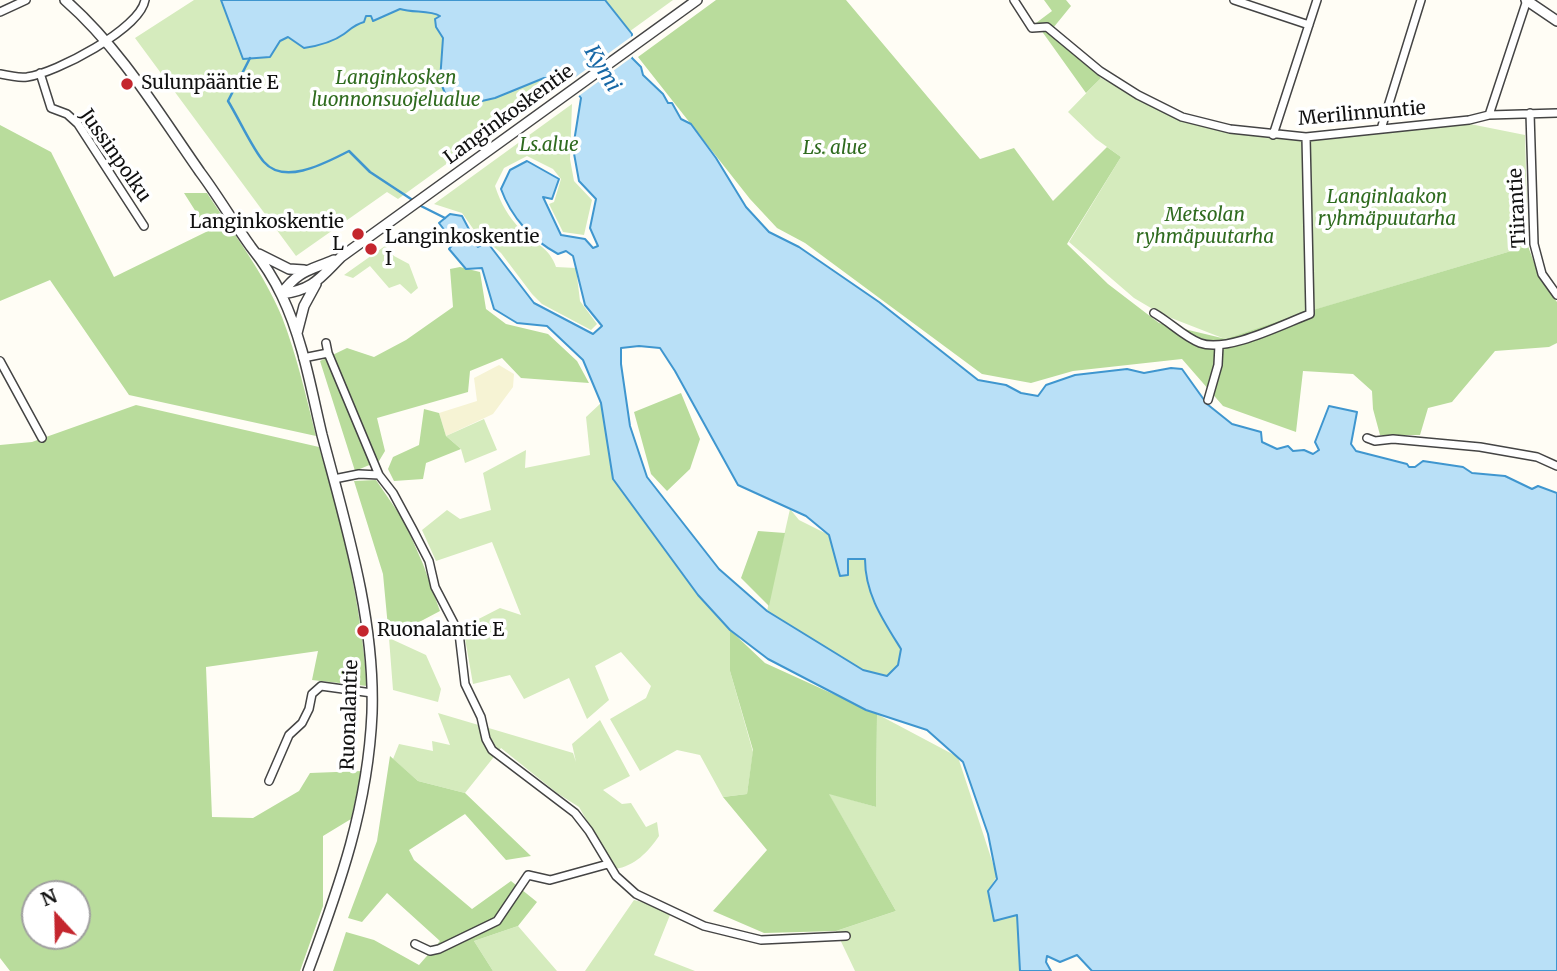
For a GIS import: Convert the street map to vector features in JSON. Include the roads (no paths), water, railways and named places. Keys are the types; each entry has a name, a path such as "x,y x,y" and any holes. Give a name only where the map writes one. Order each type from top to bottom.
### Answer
{"street":[{"path":"0,12 26,0"},
{"name":"Ruonalantie","path":"65,0 107,41 257,254 281,294 297,335 334,479 364,608 372,693 369,749 359,814 341,881 308,971"},
{"path":"0,74 29,77 107,41 142,10 145,0"},
{"name":"Langinkoskentie","path":"316,284 341,257 697,0"},
{"name":"Merilinnuntie","path":"1014,0 1032,27 1047,27 1100,71 1138,95 1182,117 1230,129 1306,137 1469,120 1489,115 1557,113"},
{"path":"1234,0 1309,25"},
{"path":"1273,135 1317,0"},
{"path":"1381,129 1421,0"},
{"path":"1489,115 1527,0 1557,21"},
{"name":"Jussinpolku","path":"40,73 51,108 67,114 78,124 144,226"},
{"name":"Tiirantie","path":"1530,113 1534,244 1542,274 1557,295"},
{"path":"1154,313 1199,342 1219,345 1310,314 1306,137"},
{"path":"257,254 289,269 313,268"},
{"name":"Langinkoskentie","path":"281,294 293,278 341,257"},
{"path":"281,294 305,290 316,284"},
{"path":"297,335 304,306 316,284"},
{"path":"326,343 379,475 393,493 414,530 429,561 435,587 459,632 465,684 481,717 486,739 492,750 575,813 623,884 636,894 704,926 761,940 846,936"},
{"path":"1209,400 1218,365 1219,345"},
{"path":"303,358 328,353"},
{"path":"0,360 42,438"},
{"path":"1367,439 1480,447 1537,457 1557,466"},
{"path":"334,479 359,474 379,475"},
{"path":"269,781 289,735 302,723 312,694 321,686 372,693"},
{"path":"415,944 430,951 439,949 497,921 528,875 550,880 608,864"}],"water":[{"name":"Kymi","path":"221,0 605,0 632,34 632,58 641,67 643,75 663,94 668,103 672,103 681,119 691,124 746,207 769,232 799,247 879,302 978,380 1006,385 1021,393 1038,396 1046,385 1075,375 1127,369 1144,373 1171,368 1182,369 1207,404 1232,424 1261,432 1262,442 1277,449 1288,446 1293,451 1304,450 1313,454 1319,450 1315,442 1329,406 1357,412 1351,444 1356,451 1407,464 1409,467 1415,467 1423,461 1463,467 1472,473 1505,476 1532,489 1538,486 1557,493 1557,971 1092,971 1077,955 1060,962 1047,956 1046,962 1051,971 1020,971 1017,915 994,921 988,891 997,879 988,834 963,762 927,730 866,710 768,659 730,630 698,595 613,479 601,403 583,360 547,326 517,323 494,309 482,268 466,269 449,249 454,243 439,223 450,214 462,216 472,235 470,240 478,247 487,242 534,303 593,334 602,326 585,305 573,256 566,251 558,254 531,235 510,209 501,189 510,170 527,161 559,179 552,199 543,197 561,235 585,239 593,248 598,246 590,228 596,199 579,181 573,148 581,98 566,79 544,78 495,98 451,108 440,81 443,38 436,27 435,19 440,16 400,9 373,21 371,16 366,16 364,22 325,43 304,48 288,37 280,41 270,57 243,59","holes":["621,348 660,348 738,485 806,516 829,535 840,576 848,575 848,559 865,559 872,595 901,649 898,665 887,676 863,670 767,611 719,569 647,477 630,426"]}],"waterway":[{"path":"250,58 228,101 264,162 273,169 294,172 318,166 349,151 370,172 414,201"},
{"path":"419,205 445,218"}],"place":[{"name":"Sulunpääntie E","path":"127,84"},
{"name":"Langinkoskentie L","path":"358,234"},
{"name":"Langinkoskentie I","path":"371,249"},
{"name":"Ruonalantie E","path":"363,631"}],"park label":[{"name":"Langinkosken luonnonsuojelualue","path":"396,90"},
{"name":"Ls.alue","path":"549,146"},
{"name":"Ls. alue","path":"835,149"},
{"name":"Langinlaakon ryhmäpuutarha","path":"1387,209"},
{"name":"Metsolan ryhmäpuutarha","path":"1205,227"}]}
